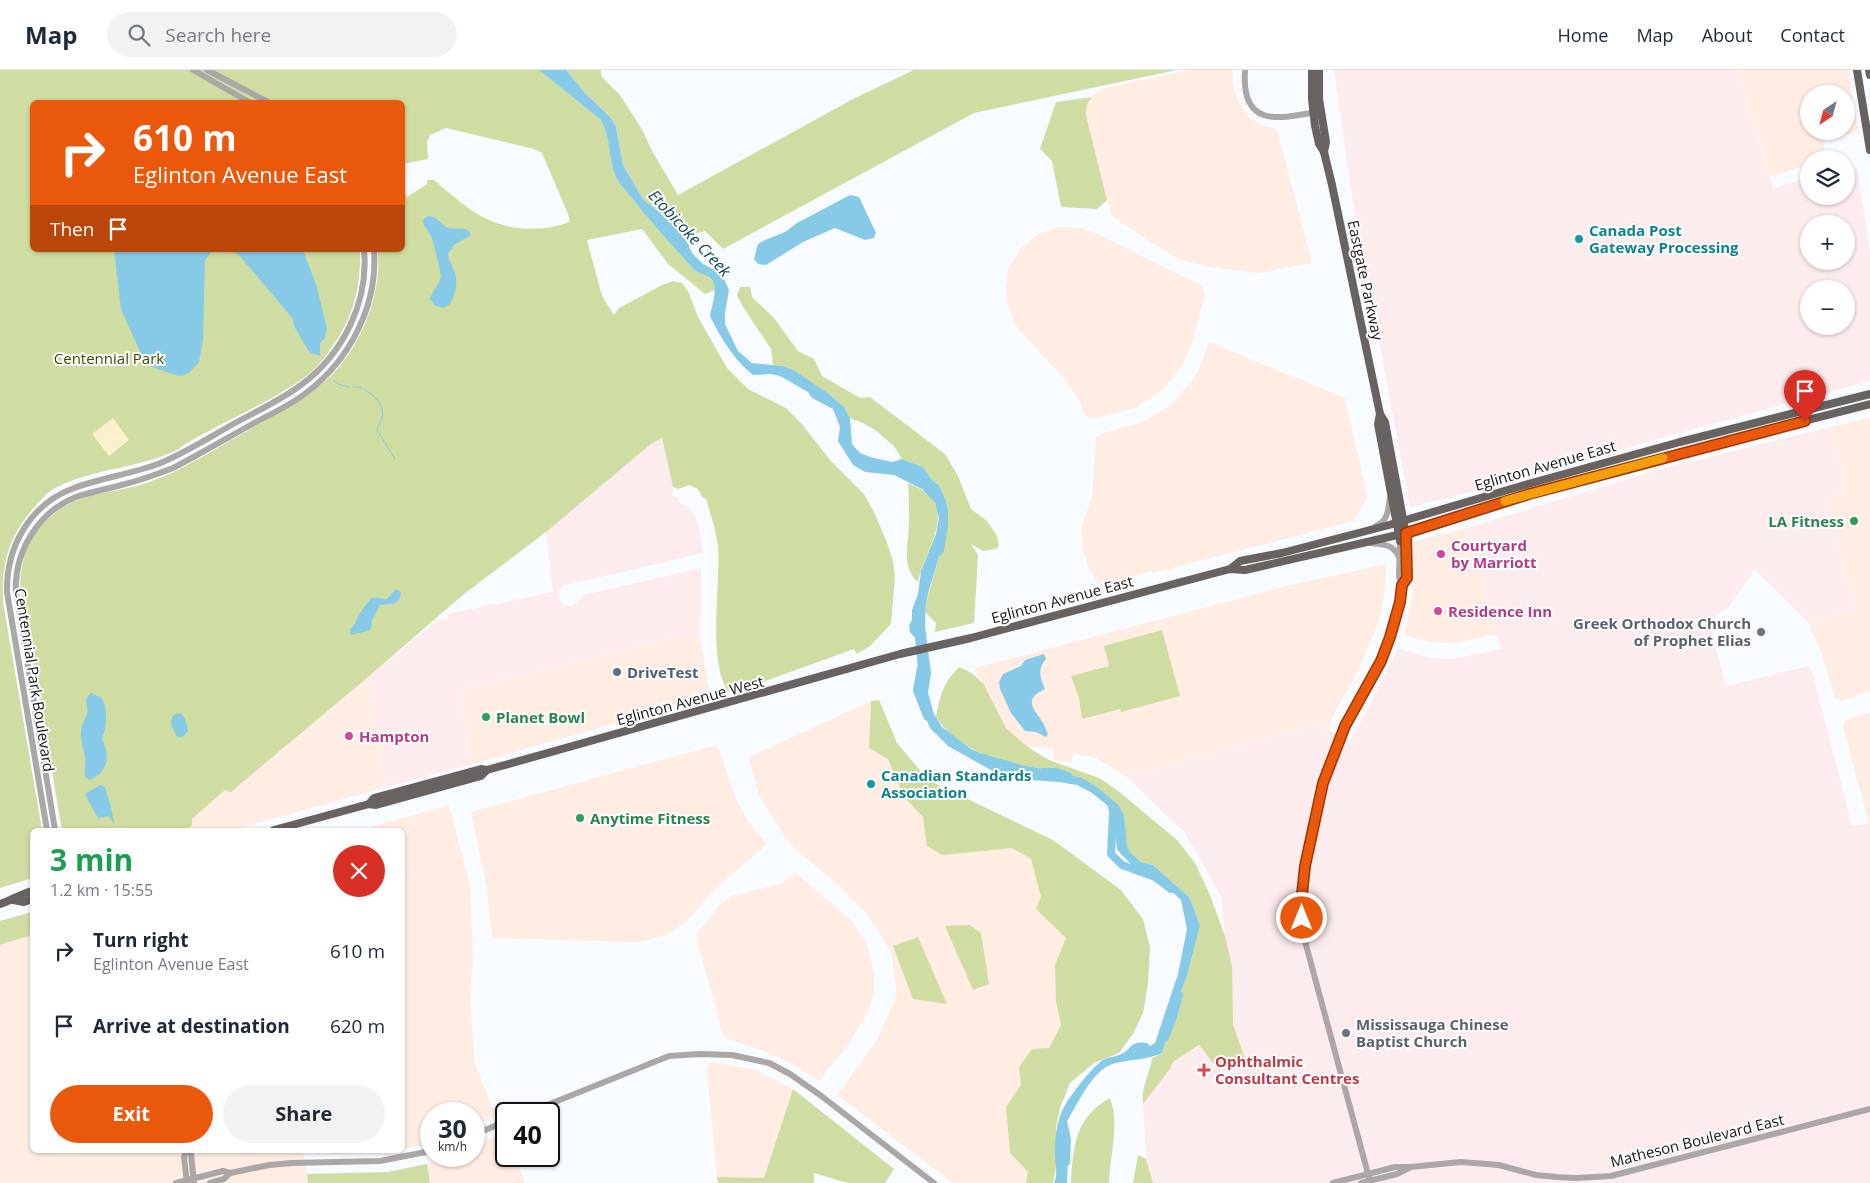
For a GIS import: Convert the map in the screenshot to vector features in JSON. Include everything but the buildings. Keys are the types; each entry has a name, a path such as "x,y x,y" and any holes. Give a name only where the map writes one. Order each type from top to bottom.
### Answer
{"main road":[{"name":"Eastgate Parkway","path":"1312,70 1317,112 1326,142 1324,152 1380,414 1385,422 1403,537"},
{"name":"Eastgate Parkway","path":"1317,112 1319,70"},
{"path":"1858,70 1870,150"},
{"path":"1869,70 1870,75"},
{"name":"Eglinton Avenue East","path":"1230,569 1240,561 1282,553 1676,443 1870,394"},
{"name":"Eglinton Avenue East","path":"900,654 971,638 1230,569 1245,570 1364,543 1403,537 1529,494 1734,438 1870,404"},
{"name":"Eastgate Parkway","path":"1380,414 1378,424 1391,493 1400,521"},
{"name":"Eglinton Avenue West","path":"281,828 369,804 374,798 481,769 487,770 900,654"},
{"path":"0,904 13,900 20,894 30,892"},
{"path":"13,900 24,902 30,900"}],"street":[{"path":"193,70 246,100"},
{"path":"207,70 264,100"},
{"path":"1245,70 1245,95 1252,106 1259,112 1267,116 1280,118 1317,112"},
{"name":"Centennial Park Boulevard","path":"47,828 6,582 13,550 22,530 29,520 47,503 64,492 85,484 144,469 170,459 300,386 328,360 353,320 363,282 364,252"},
{"name":"Centennial Park Boulevard","path":"55,828 16,586 22,553 35,528 52,511 75,498 150,477 172,468 306,393 334,367 357,333 371,294 374,252"},
{"path":"1364,531 1379,525 1384,520 1389,511 1391,493"},
{"path":"1402,585 1399,577 1403,537"},
{"path":"1370,1181 1306,945 1302,918 1302,894 1305,866 1323,783 1345,726 1382,660 1396,618 1402,585 1407,578 1403,537"},
{"path":"1364,543 1388,545 1396,552 1400,560"},
{"path":"20,674 29,672"},
{"path":"554,1102 668,1056 732,1055 769,1063 790,1074 934,1183"},
{"name":"Matheson Boulevard East","path":"1333,1183 1396,1167 1454,1162 1481,1162 1536,1175 1557,1177 1611,1176 1870,1109"},
{"path":"185,1153 187,1182"},
{"path":"190,1153 194,1181"},
{"path":"176,1183 194,1181 223,1171 230,1173 270,1165 380,1161 420,1153"},
{"name":"Matheson Boulevard East","path":"1361,1183 1397,1174 1410,1167"},
{"path":"210,1183 224,1179 230,1173"}],"shaded area":[{"path":"1189,70 1232,70 1236,97 1248,117 1264,126 1277,129 1312,263 1258,273 1210,267 1181,260 1111,215 1086,115 1087,103 1101,89"},
{"path":"1334,70 1739,70 1773,188 1800,180 1800,205 1855,205 1855,168 1857,168 1870,251 1870,381 1650,441 1519,480 1410,507 1351,191"},
{"path":"1739,70 1848,70 1850,85 1800,85 1800,140 1827,140 1823,141 1824,150 1800,150 1800,168 1770,176"},
{"path":"1855,113 1858,132 1855,133"},
{"path":"1058,227 1082,228 1102,236 1202,285 1205,294 1192,343 1182,366 1165,388 1135,408 1089,418 1084,414 1080,402 1066,381 1016,326 1008,307 1006,287 1009,267 1021,248 1037,235"},
{"path":"1209,342 1345,398 1367,496 1354,521 1153,573 1152,571 1098,584 1088,566 1082,537 1082,525 1092,497 1096,438 1101,434 1140,423 1170,406 1193,380 1201,365"},
{"path":"1870,418 1870,691 1842,701 1835,698 1819,645 1810,629 1810,625 1856,608 1825,498 1848,492 1831,427"},
{"path":"1831,427 1848,492 1825,498 1856,608 1810,625 1755,570 1727,609 1708,619 1726,686 1809,666 1814,678 1852,826 1870,823 1870,1183 1153,1183 1146,1159 1143,1104 1170,1069 1173,1062 1226,1025 1232,967 1225,936 1221,896 1186,834 1126,776 1316,724 1351,740 1398,649 1432,658 1453,659 1501,649 1467,528 1657,470"},
{"path":"662,438 673,487 672,496 678,497 680,503 688,507 694,514 698,522 703,553 563,586 559,592 559,599 564,605 571,606 577,603 583,595 701,568 700,636 682,636 460,690 469,750 473,764 386,787 368,677 439,619 448,620 448,614 553,592 546,532 651,444"},
{"path":"1467,528 1497,634 1456,643 1432,642 1404,635 1412,599 1414,541"},
{"path":"1386,564 1385,590 1380,616 1354,679 1336,710 1328,729 1316,724 1126,776 1096,758 1074,753 1071,763 1053,760 1052,748 1018,747 982,689 982,681 977,676 975,668 1283,587"},
{"path":"682,636 700,636 710,696 473,764 469,750 460,690"},
{"path":"368,677 386,787 240,828 188,828 192,825 192,819 225,790 232,792"},
{"path":"871,701 869,747 888,759 904,797 923,817 925,827 999,849 1012,848 1031,859 1041,897 1036,909 1066,938 1055,965 1056,1001 1061,1025 1049,1048 1006,1107 1010,1153 1028,1172 1026,1183 953,1183 837,1095 877,1040 897,995 891,951 865,912 836,883 790,844 759,796 749,757"},
{"path":"1870,713 1869,823 1843,727 1846,720"},
{"path":"717,745 737,801 748,821 767,844 722,883 683,924 667,935 639,942 492,938 486,883 471,812"},
{"path":"449,805 470,886 473,956 470,997 475,1065 495,1112 495,1116 485,1122 485,1102 420,1102 420,1146 405,1148 405,828 368,828"},
{"path":"795,872 852,921 867,944 874,973 874,993 868,1012 846,1048 819,1081 794,1065 761,1050 724,1038 697,940 698,933 721,903 731,896 784,883"},
{"path":"30,936 30,1153 304,1153 308,1183 0,1183 0,945"},
{"path":"710,1063 721,1063 758,1071 793,1089 764,1178 717,1177 707,1072 707,1067"},
{"path":"495,1137 495,1167 518,1167 525,1183 430,1183 427,1167 485,1167 485,1141"}],"green space":[{"name":"Centennial Park","path":"0,70 539,70 601,120 607,133 615,175 620,184 694,270 707,275 715,284 715,290 705,294 668,264 642,229 587,240 602,296 614,315 619,308 662,285 673,281 682,283 688,291 698,317 727,368 748,389 786,408 801,423 830,460 864,494 876,516 893,561 895,577 891,624 870,646 857,654 854,649 735,692 728,691 722,678 716,642 718,547 713,523 706,499 703,498 698,489 689,485 678,489 673,487 662,438 651,444 546,532 464,594 231,792 225,790 192,819 192,825 188,828 62,828 20,584 26,552 30,542 41,526 59,510 80,499 138,486 184,467 288,408 332,375 357,341 369,314 376,287 378,252 405,252 405,192 407,197 427,184 427,180 434,180 474,212 497,223 518,228 539,229 570,222 542,153 534,149 446,128 430,135 427,142 428,159 405,164 405,100 30,100 30,252 360,252 360,264 354,303 345,326 330,350 310,373 278,395 208,431 175,451 161,457 85,476 57,487 40,501 17,531 5,564 3,602 42,828 30,828 30,879 0,888"},
{"path":"566,70 601,70 601,76 620,95 643,131 651,149 678,195 853,99 914,70 1177,70 974,113 723,249 705,231 690,235 683,233 643,199 623,165 616,127 611,118 585,93"},
{"path":"1092,97 1087,104 1086,115 1107,200 1097,209 1061,207 1052,161 1040,149 1056,102"},
{"path":"740,287 750,287 752,297 774,318 798,351 814,359 822,376 860,398 870,397 945,454 958,476 971,509 987,521 997,536 999,546 996,549 983,551 971,544 978,555 974,623 935,632 936,623 926,613 926,603 939,557 948,510 939,485 932,480 923,467 902,459 894,446 875,430 850,418 844,407 829,394 783,366 773,365 771,349 737,295"},
{"path":"908,483 925,492 934,502 938,514 937,526 918,582 912,576 907,562 909,523"},
{"path":"1162,630 1180,696 1121,712 1120,709 1082,719 1079,698 1071,676 1109,666 1104,646"},
{"path":"959,667 970,672 983,683 1006,728 1029,748 1049,760 1099,778 1117,790 1177,840 1195,863 1210,895 1225,936 1232,967 1233,1024 1245,1059 1219,1070 1199,1045 1173,1062 1170,1069 1143,1104 1143,1091 1152,1058 1162,1053 1170,1021 1187,976 1200,926 1190,898 1153,865 1141,862 1131,853 1125,838 1124,815 1097,787 980,753 962,742 945,728 936,717 939,703 946,684"},
{"path":"879,700 897,743 928,780 1053,840 1121,890 1143,919 1150,947 1148,983 1143,1013 1133,1034 1119,1053 1094,1063 1070,1083 1060,1108 1056,1127 1057,1162 1053,1183 1026,1183 1028,1172 1010,1153 1006,1107 1021,1085 1019,1067 1032,1049 1049,1048 1061,1025 1056,1001 1055,965 1066,938 1036,909 1041,897 1031,859 1012,848 942,855 927,846 923,817 904,797 888,759 869,748 871,701"},
{"path":"30,913 30,936 0,945 0,921"},
{"path":"970,925 981,933 989,984 973,990 945,926"},
{"path":"918,937 947,1004 913,999 893,946"},
{"path":"793,1089 894,1169 885,1183 848,1183 814,1173 814,1183 718,1183 717,1177 764,1178"},
{"path":"1110,1098 1113,1109 1114,1130 1109,1183 1071,1183 1073,1157 1078,1134 1089,1114"},
{"path":"1138,1155 1146,1159 1153,1183 1133,1183"},
{"path":"420,1165 420,1167 427,1167 430,1183 308,1183 307,1174 387,1172"}],"sand":[{"path":"113,418 129,440 109,456 92,434"}],"water":[{"name":"Etobicoke Creek","path":"539,70 566,70 585,93 611,118 616,127 623,165 643,199 676,227 687,242 692,253 703,264 718,272 725,281 729,290 725,324 738,351 752,363 783,366 795,371 829,394 844,407 850,418 852,444 860,453 892,462 902,459 923,467 932,480 939,485 946,501 948,525 944,551 939,557 926,603 925,626 931,673 928,693 934,714 942,727 971,749 980,753 1022,765 1082,778 1097,787 1118,805 1124,815 1127,847 1131,853 1141,862 1153,865 1190,898 1200,926 1187,976 1170,1021 1162,1053 1107,1066 1086,1088 1065,1124 1064,1131 1068,1161 1067,1183 1054,1183 1056,1175 1056,1134 1062,1111 1080,1084 1103,1060 1125,1052 1137,1043 1147,1043 1150,1046 1155,1043 1178,974 1187,929 1181,900 1159,879 1148,875 1132,865 1120,853 1117,849 1114,825 1107,805 1092,793 1077,785 1017,779 998,774 948,746 930,728 924,714 920,690 915,638 910,632 909,625 918,594 921,571 936,534 939,518 935,503 922,489 894,475 865,472 853,465 838,441 840,427 833,409 812,398 808,392 780,376 771,374 753,375 746,369 723,340 710,316 715,290 712,280 694,270 620,184 615,175 606,133 601,120"},
{"path":"850,195 859,197 876,233 874,238 865,240 835,228 803,242 766,265 758,264 754,259 758,244 785,232 797,223"},
{"path":"428,216 449,228 467,230 471,235 454,245 448,254 456,277 456,286 450,304 444,308 434,305 430,299 441,277 432,238 423,222"},
{"path":"114,252 211,252 205,260 203,340 199,362 189,373 179,376 152,367 142,356 121,309"},
{"path":"231,252 304,252 317,287 327,329 325,338 320,343 320,356 308,350 294,326 293,319 239,255"},
{"path":"396,589 401,592 399,600 394,603 380,605 372,620 371,630 351,635 350,630 371,598 387,599"},
{"path":"1044,654 1046,659 1041,666 1040,674 1045,689 1033,698 1032,703 1048,734 1046,737 1036,732 1025,731 1011,713 1000,689 999,682 1003,674 1021,666 1025,660"},
{"path":"91,693 102,698 105,708 106,723 102,739 107,757 104,768 90,780 85,777 85,760 81,734 87,714 86,700"},
{"path":"177,713 182,714 186,721 188,731 183,737 177,737 171,725 172,717"},
{"path":"100,785 105,787 114,825 109,816 98,818 85,795"}],"waterway":[{"path":"334,381 349,387"},
{"path":"353,387 362,388"},
{"path":"364,389 375,397 382,409 382,418 377,430 395,459"},
{"name":"Etobicoke Creek","path":"921,668 917,690 927,716"},
{"name":"Etobicoke Creek","path":"1043,772 1056,772 1068,776"},
{"name":"Etobicoke Creek","path":"1113,814 1111,854 1122,865 1155,877 1171,889"},
{"name":"Etobicoke Creek","path":"1165,1037 1179,995"},
{"name":"Etobicoke Creek","path":"1064,1119 1067,1140 1066,1162"}],"slow traffic":[{"path":"1505,501 1663,458"}],"place":[{"name":"Canada Post Gateway Processing","path":"1579,239"},
{"name":"LA Fitness","path":"1854,521"},
{"name":"Courtyard by Marriott","path":"1441,554"},
{"name":"Residence Inn","path":"1438,611"},
{"name":"Greek Orthodox Church of Prophet Elias","path":"1761,632"},
{"name":"DriveTest","path":"617,672"},
{"name":"Planet Bowl","path":"486,717"},
{"name":"Hampton","path":"349,736"},
{"name":"Canadian Standards Association","path":"871,784"},
{"name":"Anytime Fitness","path":"580,818"},
{"name":"Mississauga Chinese Baptist Church","path":"1346,1033"},
{"name":"Ophthalmic Consultant Centres","path":"1204,1070"}],"route":[{"path":"1302,918 1305,866 1323,783 1345,726 1381,661 1390,637 1400,602 1402,585 1407,578 1406,533 1529,494 1734,438 1805,421"}]}
